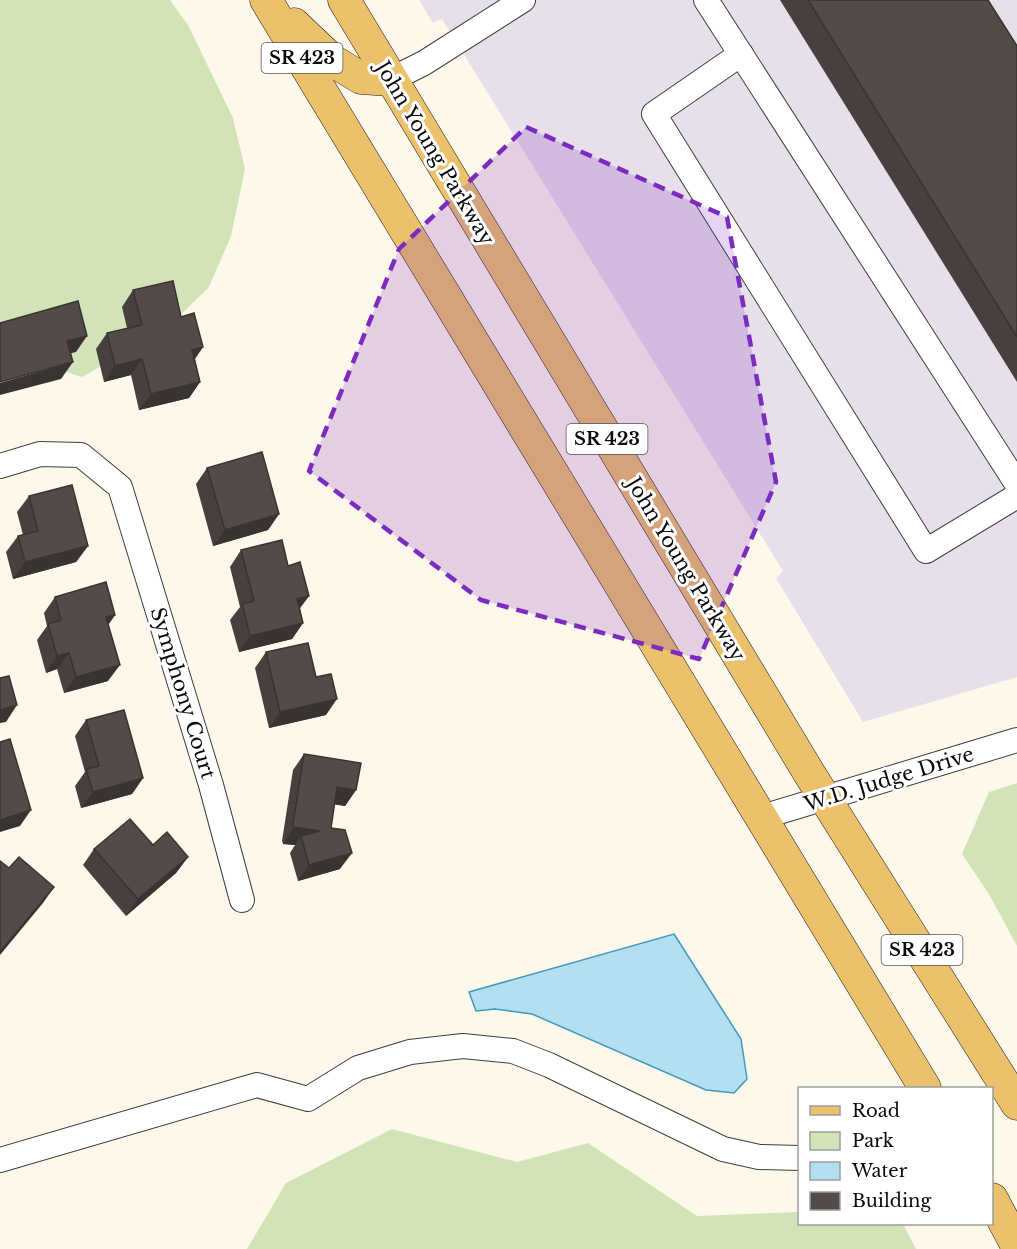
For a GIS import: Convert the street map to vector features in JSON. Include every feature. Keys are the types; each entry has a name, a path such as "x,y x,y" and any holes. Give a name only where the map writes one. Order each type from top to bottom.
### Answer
{"main road":[{"name":"SR 423","path":"266,0 924,1087"},
{"path":"281,0 295,27 333,61 361,78 390,80"},
{"name":"John Young Parkway","path":"344,0 390,80 825,798 1017,1104"},
{"path":"993,1201 1017,1246"}],"street":[{"path":"390,80 424,63 523,0"},
{"path":"706,0 1017,484"},
{"path":"741,54 654,114 926,551 1017,496"},
{"name":"Symphony Court","path":"0,466 40,454 81,455 120,487 211,785 242,900"},
{"name":"W.D. Judge Drive","path":"762,817 1017,740"},
{"path":"0,1160 257,1085 308,1099 358,1068 410,1052 463,1046 513,1051 549,1065 723,1149 759,1157 798,1158"}],"highlighted area":[{"path":"526,127 727,217 776,482 699,659 481,600 309,471 399,249"}],"shaded area":[{"path":"419,0 1017,0 1017,677 863,722 776,578 783,571 442,19 433,23"}],"green space":[{"path":"0,0 170,0 188,25 233,118 245,169 231,236 209,287 166,329 82,377 33,361 0,366"},
{"path":"1017,783 1017,946 989,894 962,854 989,792"},
{"path":"392,1129 517,1162 588,1143 697,1216 798,1212 798,1225 904,1225 916,1249 247,1249 286,1183"}],"water":[{"path":"674,934 741,1039 747,1079 734,1093 706,1090 532,1014 495,1009 476,1011 469,992"}],"building":[{"path":"808,0 988,0 1017,46 1017,337"},
{"path":"173,281 181,317 194,313 203,347 192,350 200,382 151,394 142,359 115,366 107,333 142,325 133,290"},
{"path":"78,301 87,336 67,341 73,362 0,382 0,323"},
{"path":"262,452 279,514 225,530 207,468"},
{"path":"72,485 88,546 25,562 18,536 38,531 29,496"},
{"path":"282,540 288,566 300,562 309,596 297,599 303,623 250,636 242,604 254,601 241,550"},
{"path":"106,582 115,615 106,617 120,665 76,677 69,653 57,656 48,624 61,620 55,597"},
{"path":"308,643 316,677 331,674 337,699 280,712 266,652"},
{"path":"9,676 17,705 0,710 0,678"},
{"path":"124,710 143,778 93,792 86,769 99,766 86,720"},
{"path":"10,739 31,810 0,820 0,742"},
{"path":"304,754 361,763 356,790 337,787 331,828 345,830 352,853 309,865 301,836 320,831 294,827 293,824"},
{"path":"130,819 153,845 167,832 188,857 138,899 94,849"},
{"path":"19,857 54,887 0,952 0,861 9,868"}]}
